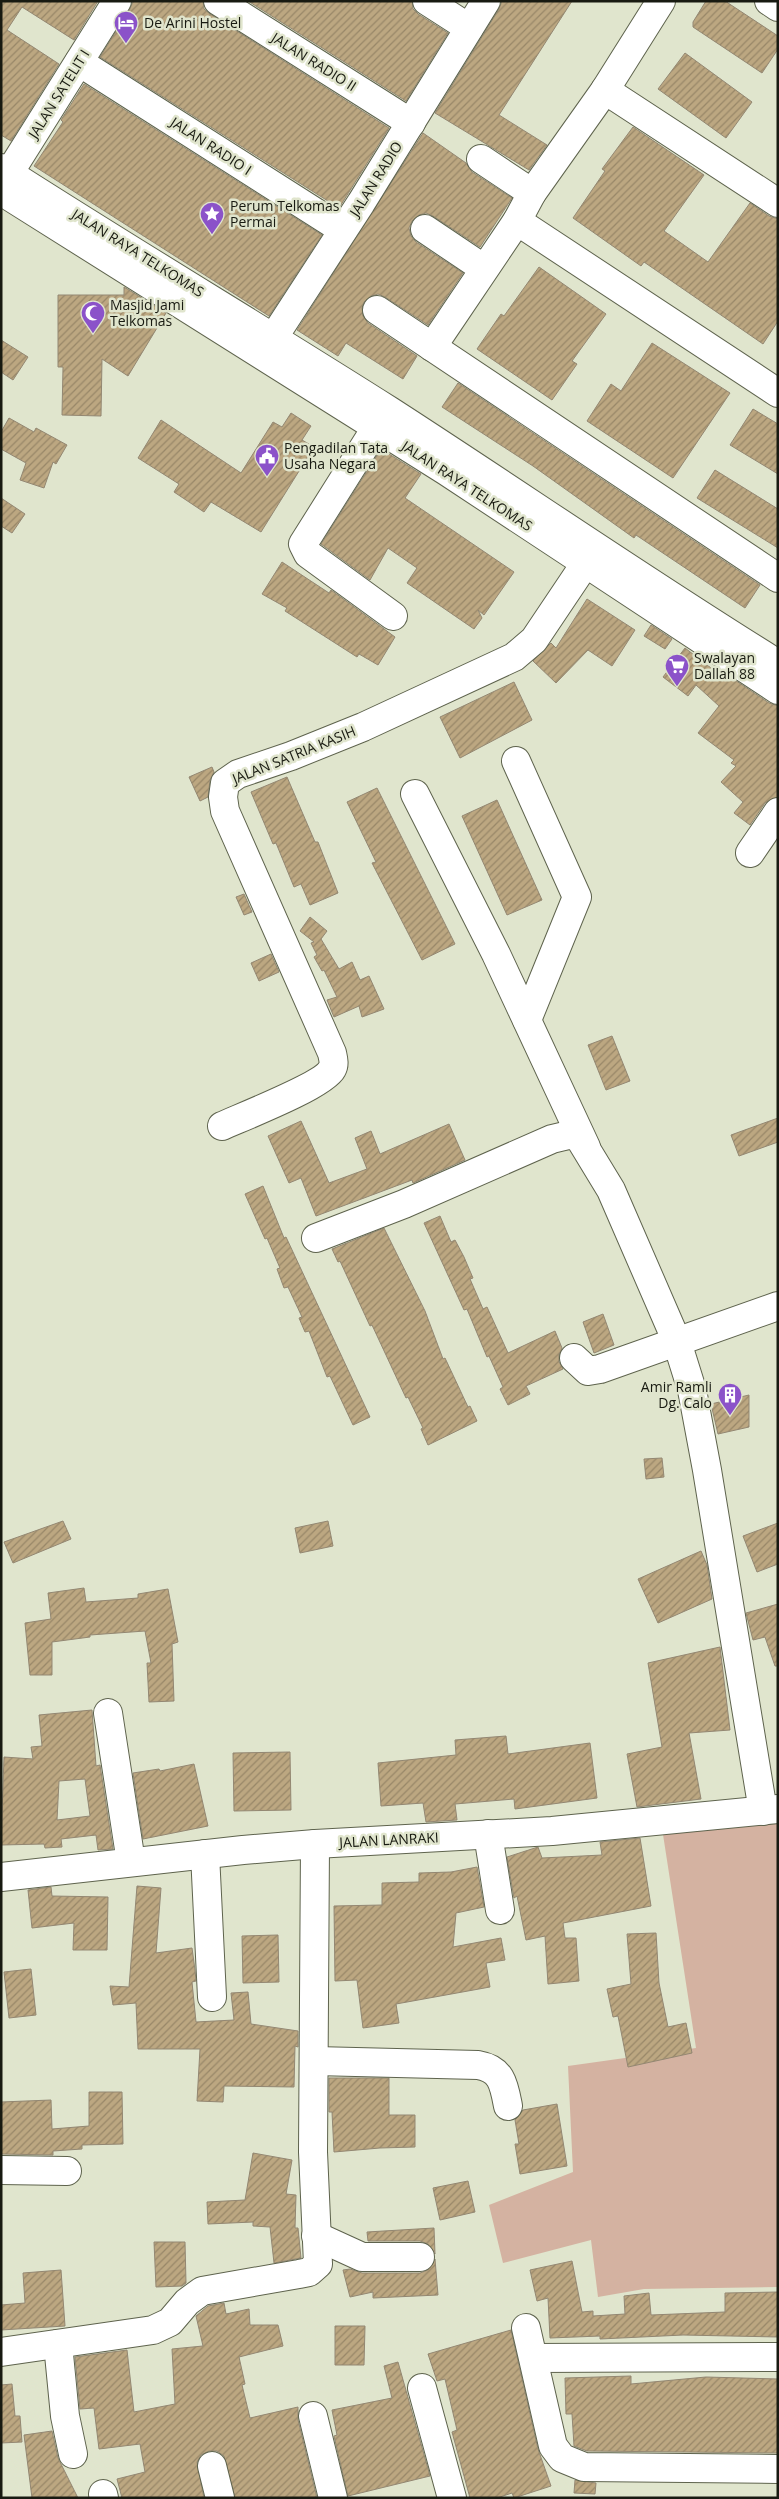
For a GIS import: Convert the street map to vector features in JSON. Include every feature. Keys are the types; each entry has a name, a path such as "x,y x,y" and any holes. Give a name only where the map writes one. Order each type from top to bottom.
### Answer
{"street":[{"name":"JALAN SATELIT I","path":"3,180 117,1"},
{"name":"JALAN RADIO II","path":"218,1 411,123"},
{"path":"427,1 469,28"},
{"name":"JALAN RADIO","path":"267,346 411,123 486,1"},
{"path":"432,347 517,221 532,193 605,90 661,1"},
{"path":"769,1 778,7"},
{"name":"JALAN RADIO I","path":"79,62 343,230"},
{"path":"605,90 778,203"},
{"path":"481,159 532,193"},
{"name":"JALAN RAYA TELKOMAS","path":"3,180 451,462 645,591 778,690"},
{"path":"517,221 778,393"},
{"path":"425,229 484,268"},
{"path":"377,310 778,578"},
{"name":"JALAN RAYA TELKOMAS","path":"267,346 376,428 451,462 585,564 645,591 778,664"},
{"path":"376,428 304,544 308,554 393,616"},
{"name":"JALAN SATRIA KASIH","path":"222,1126 320,1081 333,1068 334,1062 332,1053 225,811 223,801 225,783 238,774 291,756 364,727 514,657 534,640 585,564"},
{"path":"516,761 577,897 526,1020"},
{"path":"415,794 586,1147 611,1190 676,1342 692,1390 771,1810"},
{"path":"750,853 778,812"},
{"path":"316,1238 404,1204 552,1139 573,1134 586,1147"},
{"path":"574,1358 584,1368 592,1371 778,1306"},
{"path":"108,1713 131,1862"},
{"name":"JALAN LANRAKI","path":"1,1877 205,1854 315,1844 645,1824 771,1810"},
{"path":"488,1834 500,1910"},
{"path":"1,2352 153,2330 170,2322 187,2302 202,2291 309,2272 318,2264 313,2152 315,1844"},
{"path":"205,1854 212,1996"},
{"path":"315,2061 478,2065 492,2067 505,2091 508,2106"},
{"path":"1,2170 67,2171"},
{"path":"316,2236 362,2257 420,2257"},
{"path":"526,2328 553,2446 562,2458 567,2461 584,2466 778,2469"},
{"path":"58,2344 64,2416 73,2454"},
{"path":"534,2358 778,2357"},
{"path":"422,2388 452,2498"},
{"path":"313,2416 333,2498"},
{"path":"212,2466 220,2498"}],"shaded area":[{"path":"778,1804 778,2287 644,2289 598,2297 591,2240 503,2263 489,2205 573,2172 568,2066 696,2048 660,1815"}],"building":[{"path":"1,1 98,1 74,40 22,7 7,30 59,64 11,141 1,135"},
{"path":"133,1 203,1 204,9 210,14 389,128 339,208 100,57"},
{"path":"248,1 412,1 413,9 418,14 448,33 406,101"},
{"path":"502,1 572,1 499,115 547,145 529,170 435,113 499,9"},
{"path":"706,1 725,1 778,36 778,49 762,73 693,27 693,22"},
{"path":"685,53 752,102 726,138 658,89"},
{"path":"84,84 322,235 269,316 34,166 63,122 61,120"},
{"path":"633,127 704,175 664,231 708,262 750,203 769,216 778,219 778,321 763,344 644,262 641,266 573,218 605,171 602,169"},
{"path":"423,133 466,163 472,172 512,198 480,247 426,213 419,215 412,221 409,228 411,236 416,242 463,273 428,325 378,294 371,296 364,302 362,308 363,316 368,323 417,356 403,379 346,343 338,356 297,330"},
{"path":"539,267 606,314 572,361 577,364 552,400 477,349 501,314 504,316"},
{"path":"124,287 166,313 128,376 102,359 101,416 62,415 63,367 58,367 58,295 124,295"},
{"path":"1,340 28,357 13,380 1,372"},
{"path":"652,343 730,393 673,478 587,421 611,384 621,391"},
{"path":"458,383 760,585 745,608 636,535 634,538 533,466 442,407"},
{"path":"753,409 778,424 778,474 730,445"},
{"path":"291,413 311,426 302,440 314,447 261,532 211,502 204,512 174,492 179,484 138,458 161,420 241,473 273,422 282,427"},
{"path":"9,418 34,432 36,428 67,445 56,464 53,462 44,488 20,480 26,463 1,449 1,432"},
{"path":"381,449 421,474 405,498 514,572 484,615 478,610 482,618 474,629 407,583 417,568 388,548 370,580 321,544"},
{"path":"715,470 778,509 778,548 697,498"},
{"path":"1,498 25,514 12,533 1,526"},
{"path":"282,562 329,593 331,590 395,637 378,665 359,654 357,657 285,611 287,608 262,594"},
{"path":"587,599 635,630 612,666 588,650 556,683 533,661 551,643 556,648"},
{"path":"651,625 672,639 665,649 644,636"},
{"path":"685,648 715,671 717,668 769,703 778,706 778,797 765,803 750,825 734,813 743,802 721,782 736,766 731,763 734,760 698,733 719,706 696,685 688,696 663,677"},
{"path":"514,682 532,720 460,758 440,717"},
{"path":"212,767 214,772 210,780 208,797 200,801 189,777"},
{"path":"287,777 315,842 318,842 338,893 310,905 301,884 294,887 276,843 273,844 251,792"},
{"path":"377,788 455,944 422,960 372,863 376,862 347,802"},
{"path":"497,800 542,900 507,915 462,816"},
{"path":"244,894 252,912 244,915 236,897"},
{"path":"310,917 327,931 321,939 339,969 352,962 360,980 369,976 384,1009 362,1017 359,1006 334,1017 327,1000 337,997 324,970 322,971 314,957 317,955 311,943 314,942 300,931"},
{"path":"271,954 279,972 259,981 251,963"},
{"path":"612,1036 630,1081 606,1090 588,1045"},
{"path":"778,1118 778,1142 739,1156 731,1135"},
{"path":"301,1121 329,1183 367,1169 355,1138 371,1131 380,1154 449,1124 465,1160 413,1183 412,1180 316,1216 301,1178 289,1183 268,1136"},
{"path":"263,1186 284,1238 286,1237 370,1417 353,1425 330,1376 327,1377 309,1331 305,1332 299,1318 302,1317 288,1287 284,1288 277,1269 280,1268 245,1194"},
{"path":"440,1216 451,1242 455,1240 464,1257 473,1278 470,1279 483,1309 487,1307 508,1353 555,1331 562,1348 559,1362 563,1369 526,1386 530,1394 508,1405 500,1389 503,1387 489,1356 487,1357 467,1309 464,1310 424,1223"},
{"path":"384,1228 425,1311 443,1359 445,1358 468,1407 470,1406 477,1421 428,1445 421,1429 423,1428 408,1397 406,1398 372,1325 370,1326 340,1261 338,1262 332,1249"},
{"path":"603,1314 614,1345 594,1353 583,1322"},
{"name":"Amir Ramli Dg. Calo","path":"749,1395 749,1427 718,1434 711,1404"},
{"path":"662,1458 664,1477 646,1479 644,1459"},
{"path":"63,1521 71,1539 13,1563 4,1542"},
{"path":"328,1521 333,1546 300,1553 295,1528"},
{"path":"778,1523 778,1564 757,1572 743,1536"},
{"path":"701,1551 707,1565 712,1599 658,1623 638,1579"},
{"path":"84,1588 86,1602 138,1598 138,1594 168,1589 178,1642 172,1644 174,1701 149,1702 147,1663 151,1663 145,1631 90,1635 90,1637 52,1642 52,1675 30,1675 25,1623 51,1619 48,1593"},
{"path":"778,1604 778,1666 775,1666 765,1637 753,1640 746,1613"},
{"path":"720,1647 730,1730 689,1733 701,1799 637,1807 627,1754 662,1747 648,1663"},
{"path":"92,1710 96,1766 100,1765 113,1849 98,1850 96,1835 61,1839 62,1847 45,1848 44,1844 1,1845 4,1757 33,1759 31,1747 42,1746 39,1715","holes":["85,1779 90,1816 57,1820 59,1781"]},
{"path":"506,1736 508,1754 590,1743 597,1798 515,1809 514,1799 455,1804 457,1820 426,1822 423,1803 381,1806 378,1763 456,1755 455,1740"},
{"path":"290,1752 291,1810 234,1811 233,1753"},
{"path":"194,1764 208,1826 143,1839 133,1773 159,1769 160,1771"},
{"path":"640,1838 651,1906 563,1923 565,1938 576,1938 579,1981 548,1984 545,1936 526,1940 517,1896 514,1898 507,1857 538,1847 542,1858 602,1855 600,1842"},
{"path":"477,1867 484,1907 456,1913 453,1947 501,1938 505,1960 486,1963 490,1987 396,2004 399,2023 363,2028 357,1980 335,1981 334,1906 382,1905 382,1883 419,1882 419,1873 451,1872"},
{"path":"137,1886 161,1888 156,1953 192,1948 196,1981 192,1982 196,2022 234,2020 231,1993 248,1992 251,2024 298,2031 298,2047 295,2046 294,2087 224,2086 223,2102 197,2101 200,2049 138,2049 136,2003 113,2005 110,1986 129,1987"},
{"path":"51,1887 52,1896 108,1897 107,1950 73,1950 74,1923 32,1928 28,1890"},
{"path":"656,1933 659,1983 668,2027 686,2023 692,2053 628,2067 618,2016 613,2017 607,1989 631,1984 627,1934"},
{"path":"278,1935 279,1982 243,1983 242,1936"},
{"path":"31,1969 36,2015 9,2018 4,1972"},
{"path":"329,2078 389,2078 389,2115 415,2115 415,2147 334,2152 332,2112 329,2112"},
{"path":"89,2092 122,2092 123,2144 82,2145 82,2149 53,2151 53,2155 1,2154 1,2102 51,2100 52,2129 89,2126"},
{"path":"557,2104 567,2166 520,2174 515,2144 519,2144 515,2120 523,2110"},
{"path":"253,2153 292,2160 286,2194 296,2195 295,2228 298,2228 301,2258 274,2263 270,2227 253,2226 253,2222 208,2224 207,2202 245,2200"},
{"path":"468,2181 475,2212 440,2220 433,2188"},
{"path":"434,2228 435,2254 428,2244 420,2241 368,2241 367,2232"},
{"path":"154,2242 185,2242 186,2283 182,2286 156,2287"},
{"path":"435,2259 438,2295 373,2298 373,2292 350,2297 343,2270 350,2269 362,2273 420,2273 428,2270"},
{"path":"572,2261 582,2312 593,2311 593,2316 625,2314 624,2296 649,2293 651,2315 725,2312 725,2293 778,2292 778,2337 683,2335 600,2339 600,2336 550,2338 548,2298 537,2301 530,2270"},
{"path":"61,2270 65,2326 1,2330 1,2305 25,2303 23,2273"},
{"path":"224,2303 226,2314 249,2309 250,2325 278,2325 283,2346 239,2357 245,2384 242,2385 250,2418 298,2407 298,2420 317,2498 235,2498 224,2456 217,2451 209,2451 201,2455 197,2462 204,2498 122,2498 117,2479 145,2472 140,2444 99,2449 94,2408 80,2409 75,2357 127,2350 134,2412 175,2404 172,2349 203,2346 196,2316 208,2306"},
{"path":"335,2326 365,2326 364,2365 335,2365"},
{"path":"511,2330 538,2449 551,2486 514,2498 512,2493 497,2498 470,2498 452,2432 457,2430 445,2379 437,2381 428,2354"},
{"path":"398,2362 430,2476 348,2496 334,2436 337,2435 332,2410 392,2398 384,2366"},
{"path":"631,2376 631,2384 706,2377 778,2379 778,2453 587,2451 574,2446 572,2414 566,2414 565,2378"},
{"path":"12,2384 15,2416 20,2416 22,2442 1,2443 1,2385"},
{"path":"52,2431 58,2458 78,2498 32,2498 24,2435"},
{"path":"575,2480 596,2483 595,2494 574,2493"}],"place":[{"name":"De Arini Hostel","path":"126,44"},
{"name":"Perum Telkomas Permai","path":"212,235"},
{"name":"Masjid Jami Telkomas","path":"93,334"},
{"name":"Pengadilan Tata Usaha Negara","path":"267,477"},
{"name":"Swalayan Dallah 88","path":"677,687"},
{"name":"Amir Ramli Dg. Calo","path":"730,1416"}]}
